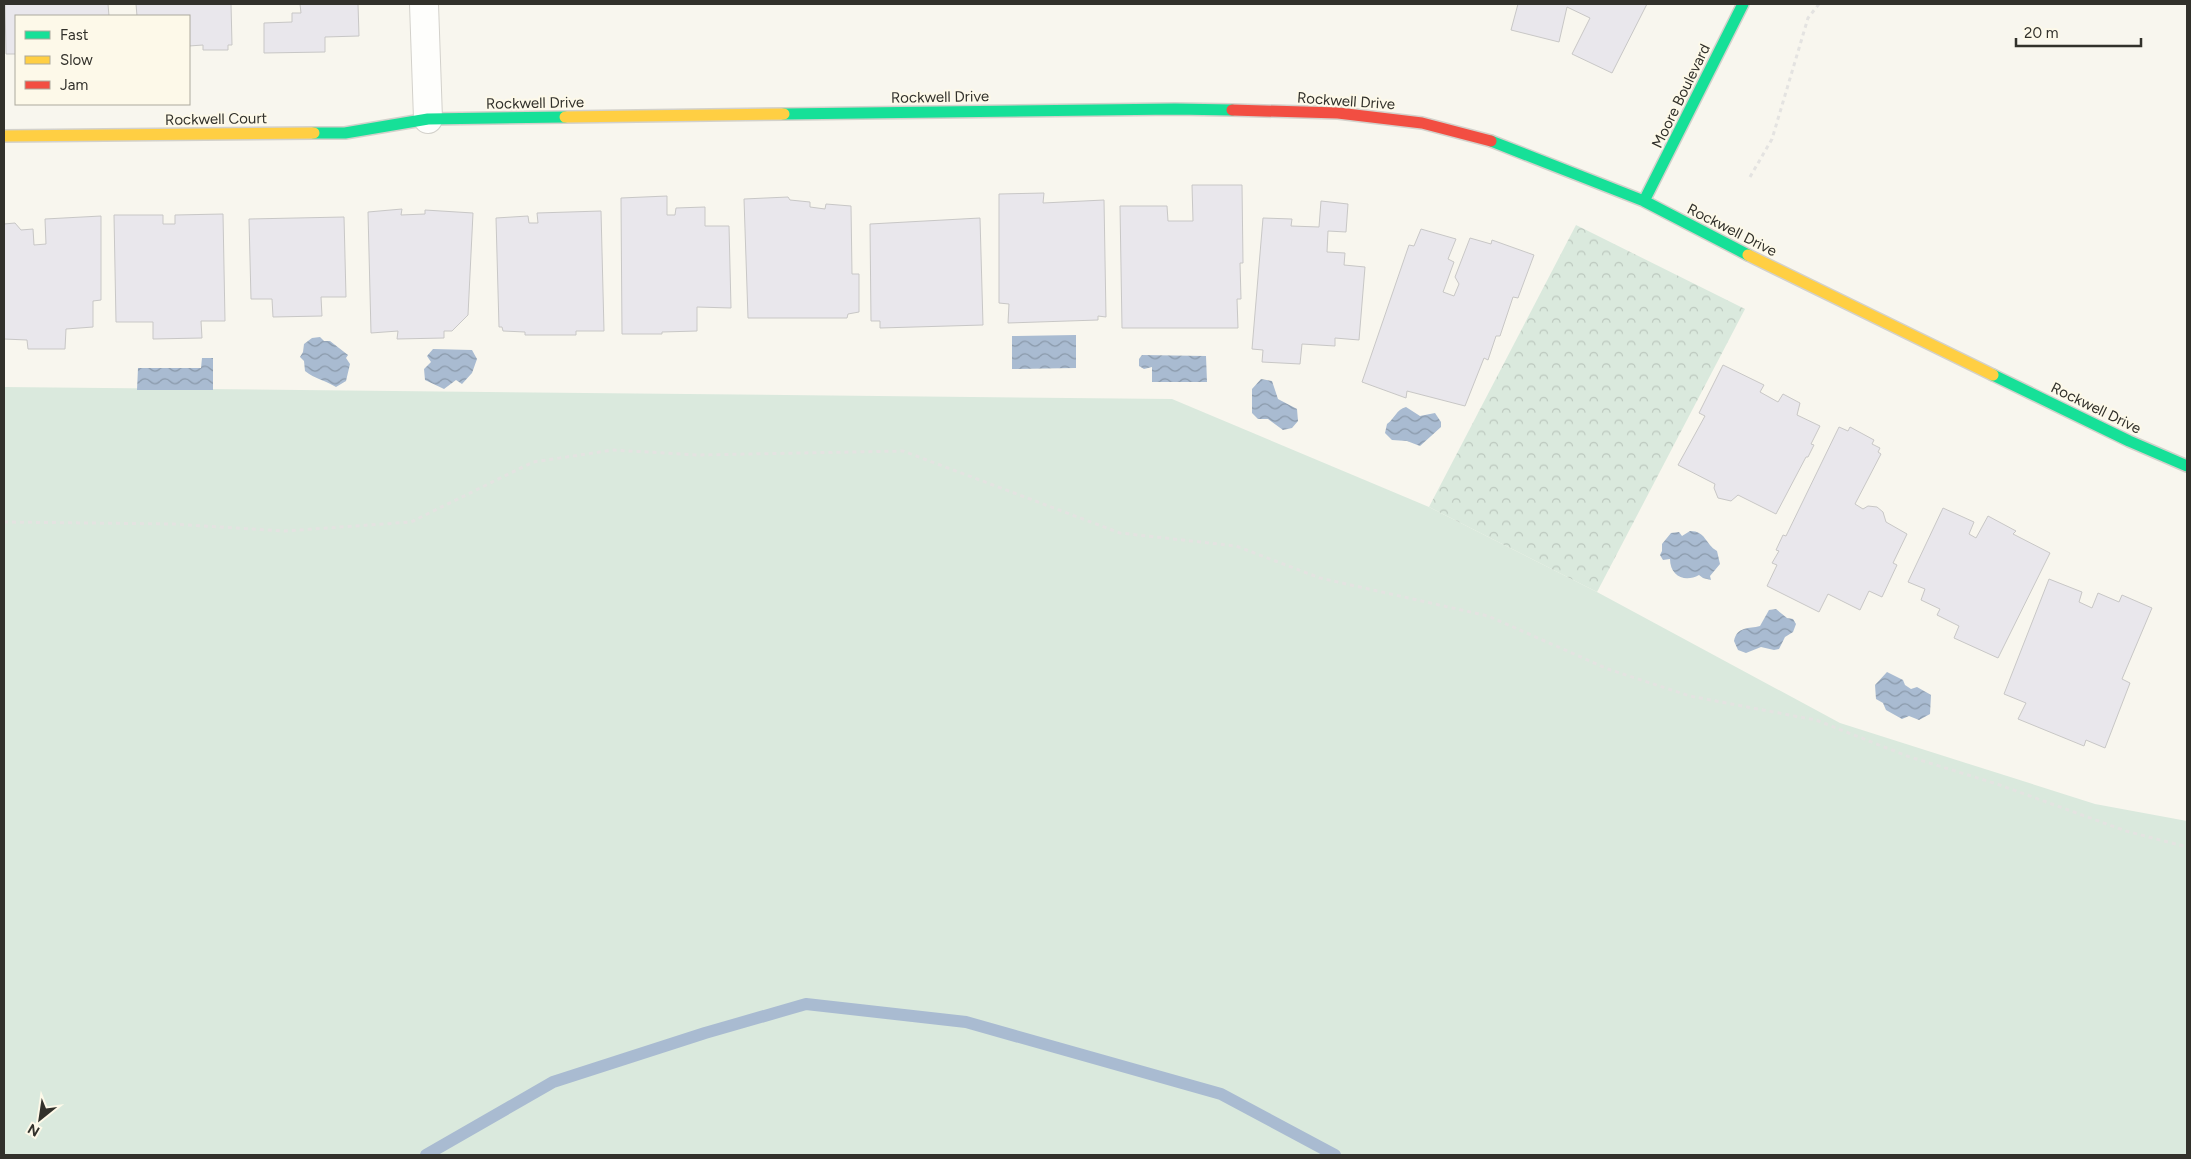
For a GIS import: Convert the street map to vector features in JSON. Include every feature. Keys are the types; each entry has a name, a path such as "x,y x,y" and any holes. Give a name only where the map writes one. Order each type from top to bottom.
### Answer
{"street":[{"path":"424,4 428,120"},
{"name":"Moore Boulevard","path":"1644,201 1743,4"},
{"name":"Rockwell Drive","path":"428,120 1175,109 1338,113 1422,123 1502,144 1644,201 1688,226 2129,441 2187,466"},
{"name":"Rockwell Court","path":"4,136 346,133 428,120"}],"path":[{"path":"1750,177 1772,139 1808,18 1819,4"},
{"path":"4,522 174,524 285,531 411,522 533,462 613,450 698,455 903,450 1120,533 1236,546 1320,578 1488,616 1608,669 1690,696 1816,720 1907,756 1996,784 2126,831 2187,847"}],"green space":[{"path":"1576,225 1745,309 1597,592 1429,507"},
{"path":"4,387 1172,399 1429,507 1597,592 1840,723 2095,804 2187,821 2187,1155 4,1155"}],"water":[{"path":"1076,335 1076,368 1012,369 1012,336"},
{"path":"320,337 324,341 330,341 348,355 346,358 350,364 346,381 336,387 305,371 304,361 300,357 304,344 312,338"},
{"path":"433,349 472,350 477,359 472,373 462,384 456,380 444,389 425,380 424,369 431,362 427,356"},
{"path":"1142,355 1206,356 1207,382 1152,382 1152,367 1144,369 1139,366 1139,359"},
{"path":"202,358 213,358 213,390 137,390 138,368 201,368"},
{"path":"1261,379 1272,381 1278,399 1297,409 1298,421 1292,428 1283,430 1268,419 1258,419 1252,413 1252,389"},
{"path":"1406,407 1420,416 1435,413 1441,422 1441,427 1420,446 1407,441 1392,440 1385,433 1387,424 1400,410"},
{"path":"1690,531 1702,535 1717,551 1720,564 1710,576 1711,580 1699,575 1689,578 1679,576 1675,574 1670,559 1663,560 1660,555 1662,544 1671,533 1679,532 1682,536"},
{"path":"1776,609 1787,618 1793,619 1796,624 1793,632 1785,637 1779,649 1774,650 1761,647 1746,653 1738,650 1734,641 1738,633 1744,629 1760,626 1769,610"},
{"path":"1887,672 1903,680 1905,685 1911,689 1917,687 1931,695 1930,714 1919,720 1909,716 1902,719 1886,710 1883,703 1876,699 1875,685"}],"building":[{"path":"5,4 108,4 109,15 15,15 15,54 6,54"},
{"path":"136,4 231,4 232,45 228,45 228,50 203,50 203,45 190,46 190,15 137,15"},
{"path":"300,4 358,4 359,36 325,37 325,52 264,53 264,23 292,22 292,13 301,13"},
{"path":"1518,4 1647,4 1612,73 1572,54 1590,18 1567,7 1559,42 1511,30"},
{"path":"1192,185 1242,185 1243,263 1240,263 1241,299 1237,299 1238,328 1122,328 1120,206 1167,206 1168,221 1193,221"},
{"path":"1044,193 1043,203 1104,200 1106,317 1098,316 1098,320 1008,323 1009,304 999,303 999,194"},
{"path":"667,196 667,215 675,215 676,208 705,207 705,226 729,226 731,308 697,307 697,331 662,332 662,334 622,334 621,198"},
{"path":"788,197 790,200 810,202 810,207 825,209 826,204 851,206 852,274 859,274 859,312 848,314 847,318 748,318 744,199"},
{"path":"1321,201 1348,204 1346,232 1328,231 1327,252 1345,253 1344,265 1365,267 1359,340 1335,338 1335,346 1302,344 1300,364 1262,362 1263,350 1252,349 1263,218 1292,219 1291,226 1319,227"},
{"path":"402,209 401,215 425,214 425,210 473,213 468,315 452,331 444,331 444,338 397,339 398,331 371,333 368,212"},
{"path":"601,211 604,331 576,331 576,335 525,335 525,332 503,331 502,327 499,327 496,218 528,216 529,223 538,223 537,213"},
{"path":"223,214 225,321 201,321 202,338 153,339 153,322 116,322 114,215 163,215 163,224 175,224 175,215"},
{"path":"101,216 101,300 93,301 93,327 66,329 65,349 28,349 27,340 4,339 4,224 15,223 21,230 33,229 34,245 46,244 45,219"},
{"path":"344,217 346,297 321,297 322,316 273,317 272,299 251,299 249,219"},
{"path":"980,218 983,325 880,328 880,321 871,321 870,224"},
{"path":"1421,229 1456,239 1448,259 1454,262 1443,292 1454,296 1459,284 1455,277 1470,238 1491,244 1492,240 1534,255 1518,298 1513,297 1500,336 1496,336 1488,360 1484,358 1465,406 1407,391 1406,398 1362,382 1409,245 1414,246"},
{"path":"1723,365 1764,385 1760,392 1778,402 1783,394 1800,403 1797,415 1820,426 1811,444 1814,445 1808,457 1806,457 1776,514 1738,495 1731,501 1718,498 1714,488 1715,484 1678,465 1705,416 1699,413"},
{"path":"1839,427 1848,431 1850,427 1874,440 1872,444 1880,448 1878,452 1881,454 1855,504 1863,509 1868,506 1877,507 1883,512 1886,522 1907,534 1893,563 1897,565 1882,597 1869,591 1860,610 1828,594 1819,612 1767,586 1777,565 1772,563 1779,551 1776,550 1783,535 1786,536"},
{"path":"1943,508 1974,522 1969,534 1976,538 1988,516 2016,531 2013,534 2050,553 1998,658 1954,638 1959,626 1937,615 1940,609 1921,600 1925,589 1908,582"},
{"path":"2049,579 2082,592 2079,602 2092,608 2098,593 2119,602 2122,595 2152,608 2122,679 2130,683 2105,748 2086,740 2084,746 2018,719 2026,703 2004,694"}],"waterway":[{"path":"426,1155 553,1082 705,1033 806,1004 966,1022 1221,1094 1335,1155"}],"traffic: fast":[{"path":"1644,201 1743,4"},
{"path":"784,114 1175,109 1232,110"},
{"path":"314,133 345,133 428,119 565,117"},
{"path":"1491,141 1644,201 1748,255"},
{"path":"1993,375 2129,441 2187,466"}],"traffic: slow":[{"path":"565,117 784,114"},
{"path":"4,136 314,133"},
{"path":"1748,255 1993,375"}],"traffic: jam":[{"path":"1232,110 1338,113 1422,123 1491,141"}]}
